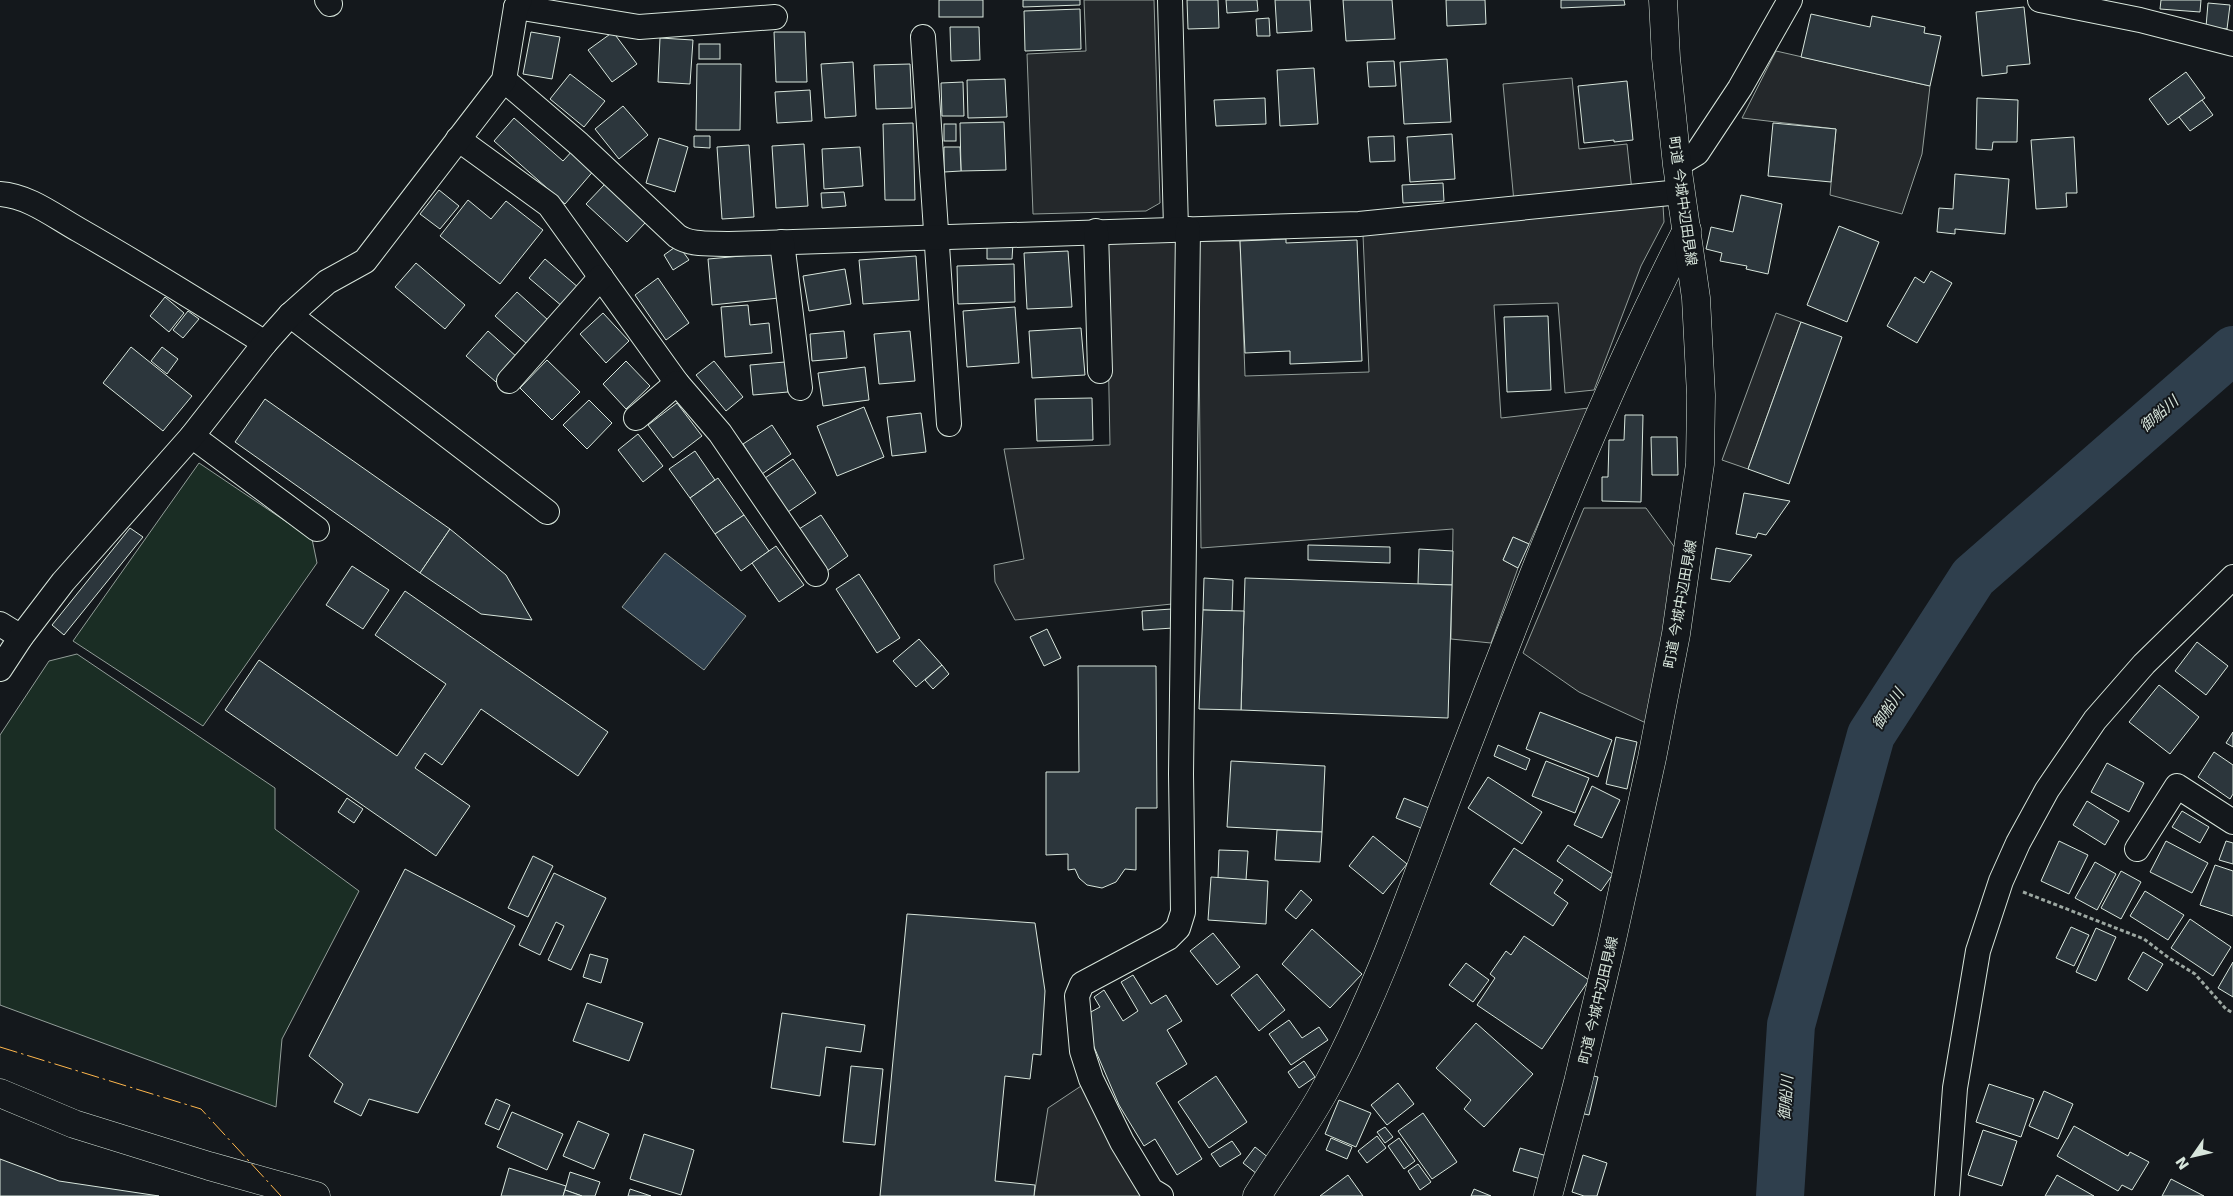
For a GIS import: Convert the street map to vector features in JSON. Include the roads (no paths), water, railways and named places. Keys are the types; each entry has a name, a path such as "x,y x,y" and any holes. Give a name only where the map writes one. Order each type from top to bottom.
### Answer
{"street":[{"path":"1162,1196 1151,1190 1122,1142 1091,1079 1082,1051 1077,996 1082,984 1168,938 1178,928 1182,912 1182,229 1170,0"},
{"name":"町道 今城中辺田見線","path":"1548,1196 1616,925 1674,644 1692,531 1700,464 1701,395 1696,298 1680,192 1666,58 1663,0"},
{"path":"1677,164 1697,153 1740,88 1790,0"},
{"path":"2040,0 2140,20 2233,44"},
{"path":"0,669 20,637 63,582 192,436 265,343 290,315 328,282 365,261 504,80 518,4 639,26 776,17"},
{"path":"923,37 950,424"},
{"path":"504,80 578,144 677,236 685,241 729,244 1359,224 1680,192"},
{"path":"458,139 549,205 677,383 720,433 816,574"},
{"path":"0,194 17,195 134,261 265,343"},
{"path":"1257,1196 1328,1085 1391,950 1556,516 1652,298 1687,230"},
{"path":"1096,231 1100,371"},
{"path":"782,242 800,388"},
{"path":"509,382 600,277"},
{"path":"290,315 547,512"},
{"path":"636,418 677,383"},
{"path":"192,436 317,529"},
{"path":"1947,1196 1955,1088 1978,951 2001,881 2018,843 2047,790 2095,720 2144,664 2233,577"},
{"path":"0,624 20,637"},
{"path":"2137,849 2177,786 2233,822"},
{"path":"0,1093 74,1124 275,1191 316,1196"}],"water":[{"path":"665,553 746,616 704,670 622,607"}],"waterway":[{"name":"御船川","path":"1780,1196 1791,1025 1871,735 1973,577 2233,350"}]}
